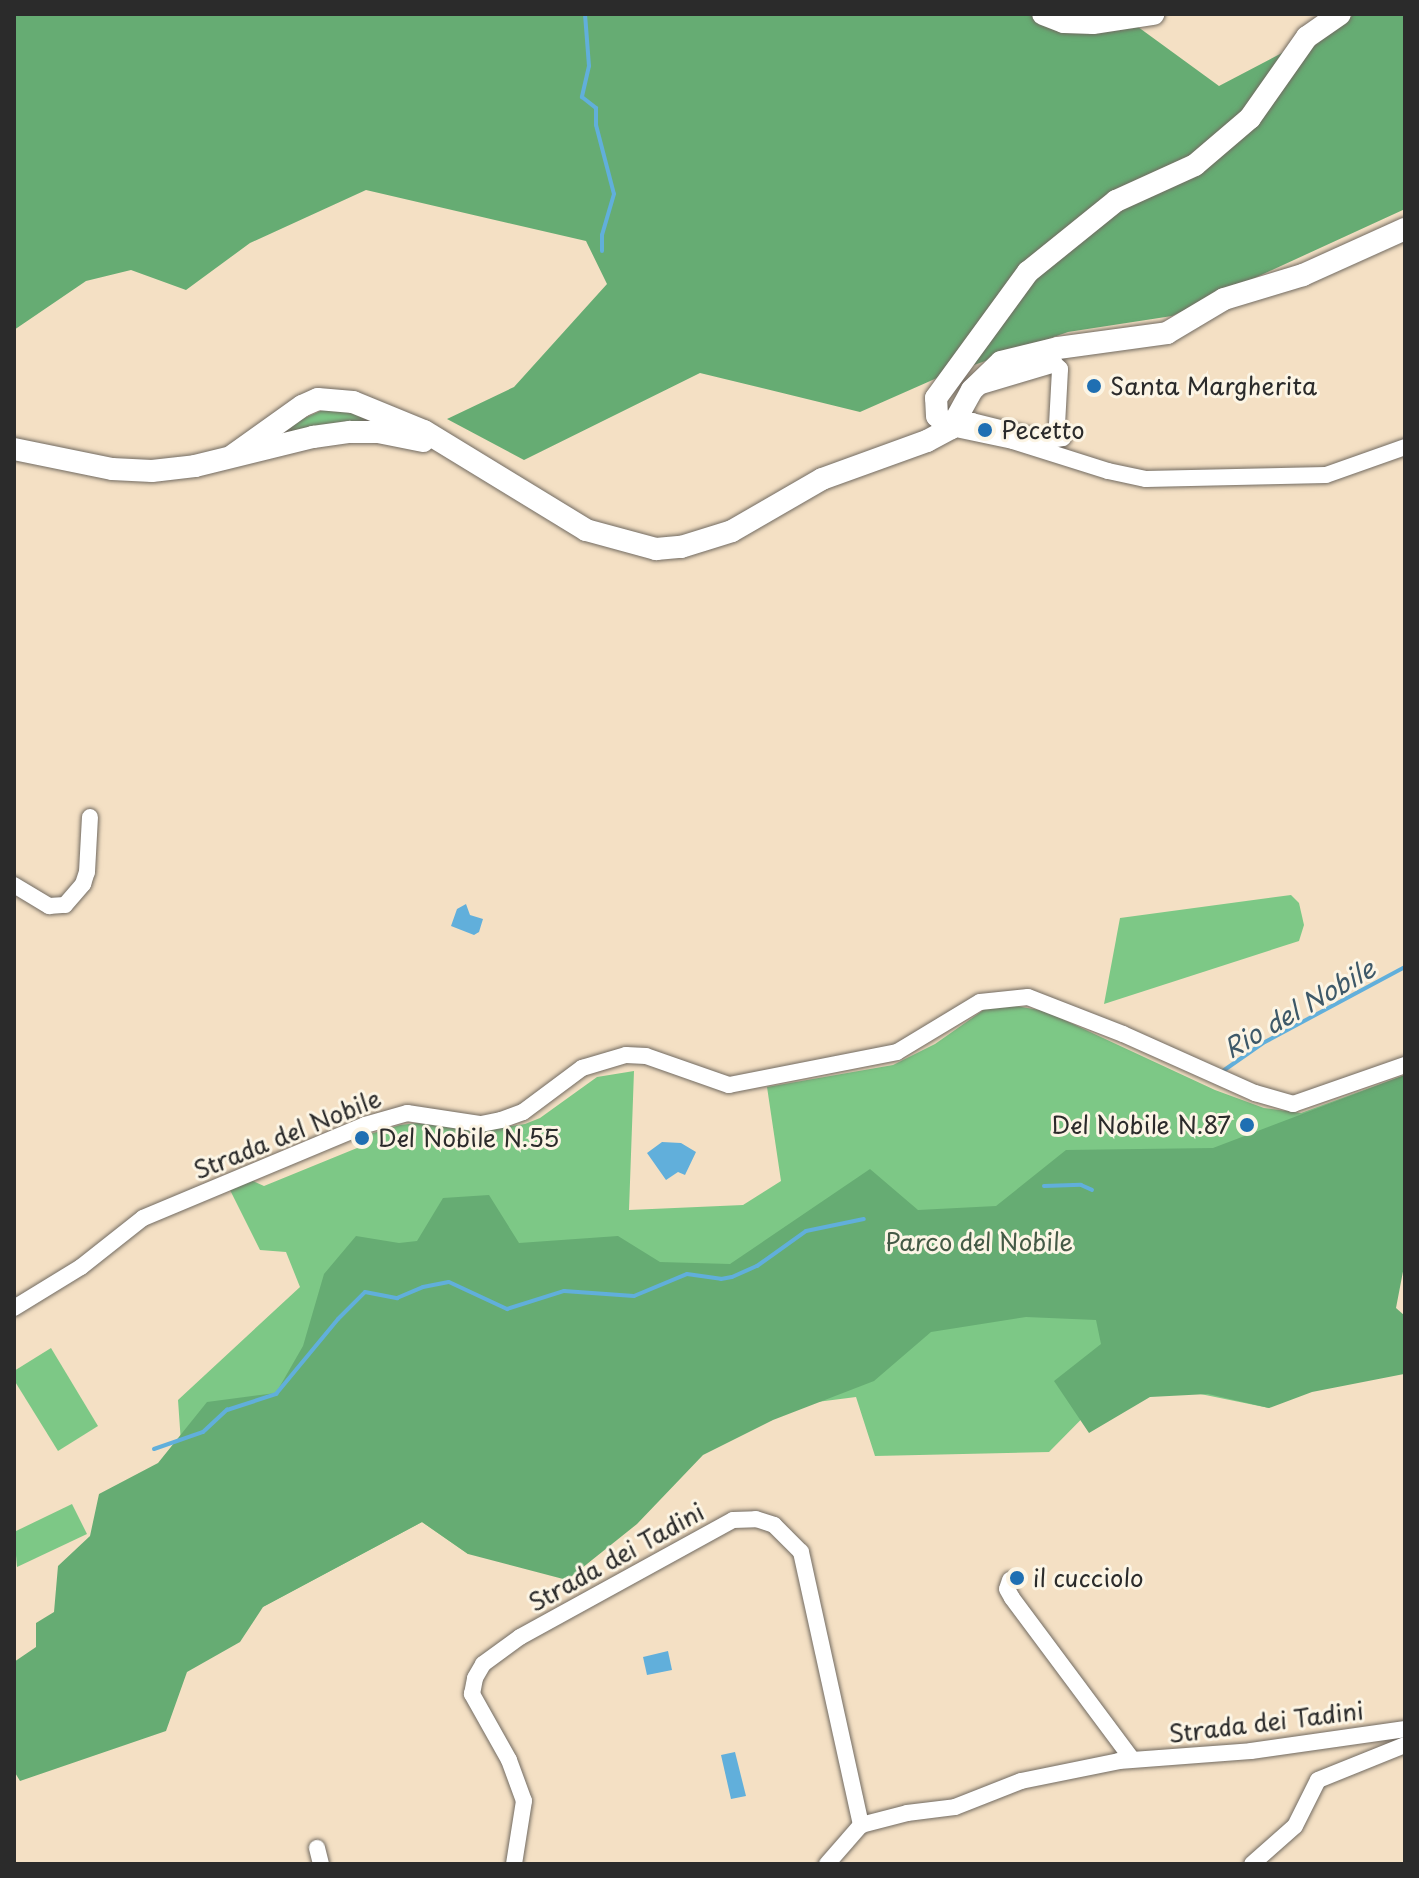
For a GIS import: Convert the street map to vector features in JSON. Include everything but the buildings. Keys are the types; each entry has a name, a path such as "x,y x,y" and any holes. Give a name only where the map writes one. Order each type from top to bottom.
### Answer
{"street":[{"path":"1043,14 1064,22 1093,23 1153,14"},
{"path":"1340,14 1307,37 1250,118 1195,165 1116,201 1028,272 936,398 937,416 951,428 1013,441 1108,471 1146,479 1326,475 1405,447"},
{"path":"951,428 972,390 1001,362 1058,348 1167,333 1224,299 1303,275 1405,229"},
{"path":"232,456 267,429 318,399 353,402 381,412 448,447 586,530 656,549 681,547 732,531 822,479 927,441 972,421 1049,440 1063,438 1057,425 1060,369 1055,364 972,390"},
{"path":"14,449 125,470 174,469 313,437 350,432 378,432 448,447"},
{"path":"14,885 49,906 65,905 83,884 87,872 90,817"},
{"name":"Strada del Nobile","path":"14,1308 81,1267 143,1218 365,1125 407,1113 481,1124 501,1120 532,1106 582,1068 626,1055 646,1056 729,1085 897,1052 980,1002 1028,997 1228,1081 1293,1104 1405,1065"},
{"name":"Strada dei Tadini","path":"514,1864 524,1801 509,1760 472,1694 475,1678 483,1664 520,1637 733,1520 756,1519 774,1525 801,1552 861,1825 907,1813 955,1807 1021,1781 1132,1759 1251,1751 1405,1729"},
{"path":"1010,1580 1007,1589 1012,1598 1132,1759"},
{"path":"1252,1864 1295,1826 1318,1780 1405,1745"},
{"path":"827,1864 861,1825"}],"green space":[{"path":"14,14 1109,14 1123,16 1219,86 1356,14 1405,14 1405,209 1172,316 1068,332 937,378 860,412 700,373 524,460 447,419 514,387 607,284 586,241 366,190 250,243 186,290 131,270 86,281 14,330"},
{"path":"325,409 342,409 377,419 374,427 287,439 280,429"},
{"path":"1291,895 1299,903 1304,925 1299,941 1104,1004 1120,918"},
{"name":"Parco del Nobile","path":"1011,1005 1045,1011 1215,1090 1264,1108 1301,1113 1405,1075 1405,1261 1269,1408 1122,1378 1049,1452 875,1456 856,1397 708,1416 608,1494 468,1554 422,1522 195,1643 178,1400 300,1287 286,1252 260,1250 230,1190 251,1180 264,1186 362,1146 360,1137 400,1125 417,1123 476,1131 525,1124 540,1118 597,1077 634,1071 629,1210 743,1205 781,1181 767,1087 893,1065 935,1044 985,1009"},
{"name":"Parco del Nobile","path":"1405,1075 1405,1261 1396,1308 1405,1316 1404,1374 1312,1392 1269,1408 1208,1394 1150,1397 1089,1433 1054,1381 1101,1344 1096,1320 1026,1317 931,1332 874,1381 773,1420 703,1455 637,1524 567,1580 468,1554 422,1522 263,1607 240,1642 187,1672 166,1731 20,1781 14,1771 14,1662 36,1647 36,1623 54,1612 58,1566 90,1536 99,1494 158,1463 207,1402 276,1393 303,1346 324,1274 356,1236 399,1243 417,1241 443,1198 489,1195 519,1243 618,1236 660,1262 730,1264 870,1169 918,1210 996,1206 1066,1150 1213,1148"},
{"path":"51,1348 98,1426 58,1451 14,1380 14,1371"},
{"path":"72,1504 87,1534 17,1567 14,1532"}],"water":[{"path":"466,904 470,915 483,919 479,932 474,935 451,926 457,909"},
{"path":"662,1142 681,1143 696,1152 685,1175 678,1172 666,1180 647,1153"},
{"path":"668,1651 672,1670 647,1675 643,1657"},
{"path":"735,1752 746,1796 731,1799 721,1755"}],"waterway":[{"path":"585,14 589,66 582,97 596,108 596,125 614,194 602,235 602,251"},
{"name":"Rio del Nobile","path":"1220,1073 1263,1043 1405,967"},
{"name":"Rio del Nobile","path":"1044,1186 1081,1185 1092,1190"},
{"name":"Rio del Nobile","path":"154,1449 203,1432 227,1410 276,1394 338,1319 365,1292 397,1298 423,1287 449,1282 507,1309 564,1291 634,1296 687,1274 721,1279 732,1277 757,1266 806,1231 864,1219"}],"place":[{"name":"Santa Margherita","path":"1094,386"},
{"name":"Pecetto","path":"985,430"},
{"name":"Del Nobile N.87","path":"1247,1125"},
{"name":"Del Nobile N.55","path":"362,1138"},
{"name":"il cucciolo","path":"1017,1578"}]}
